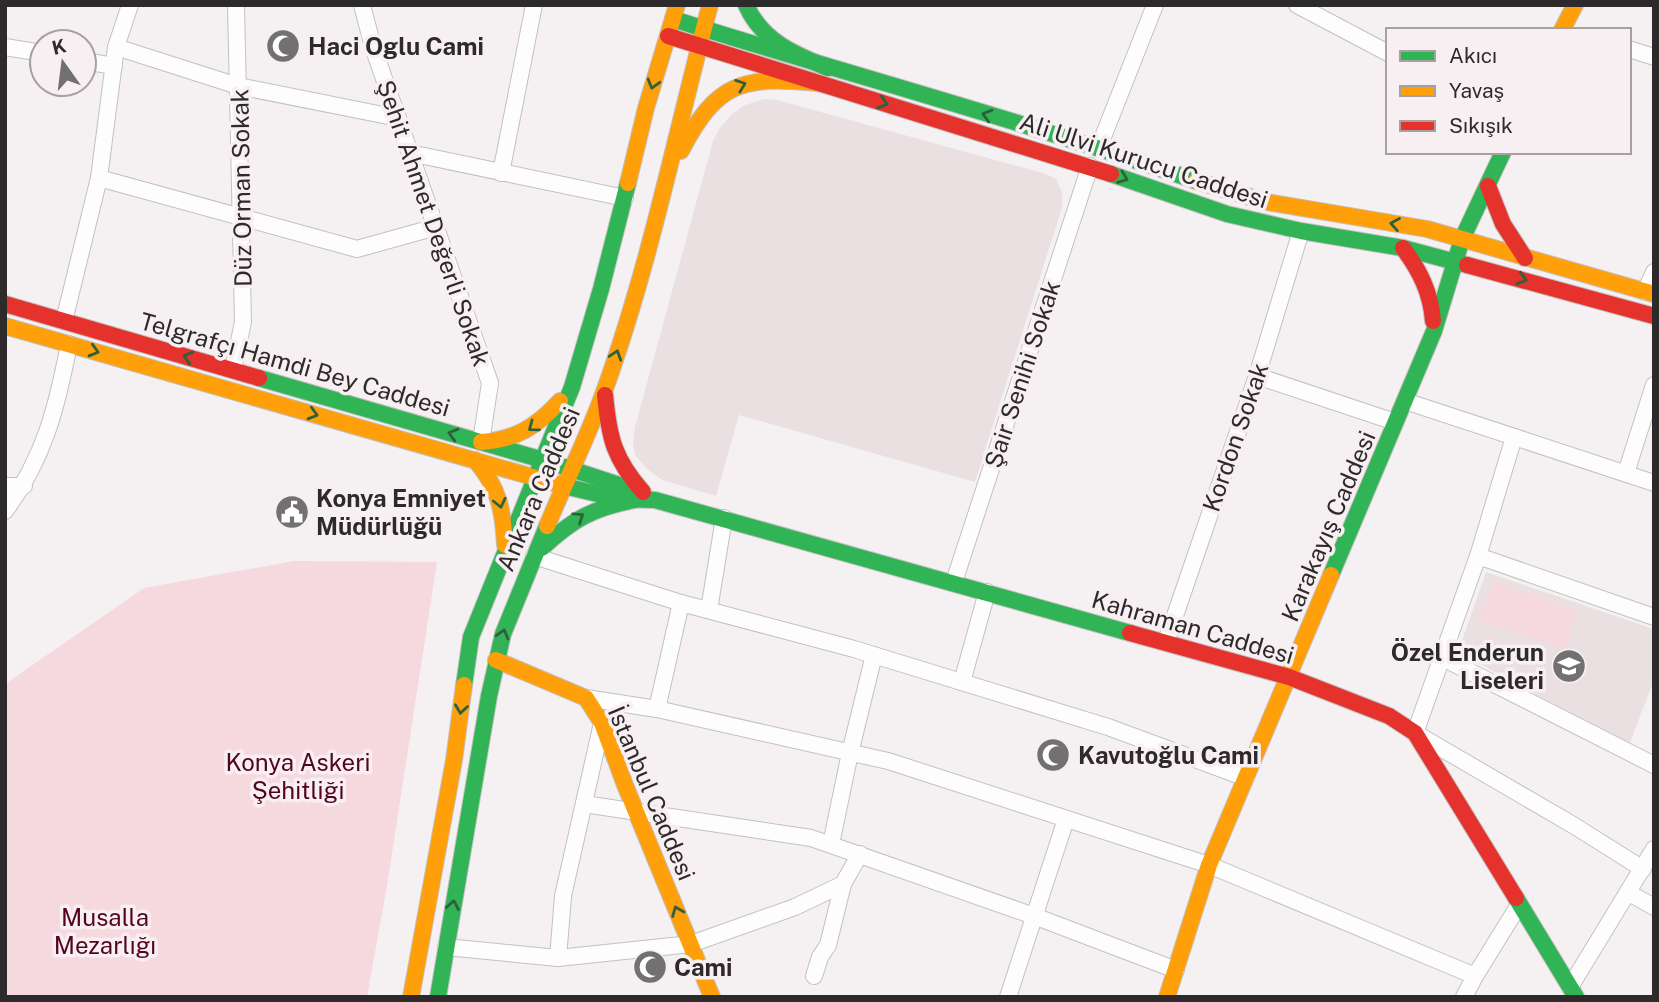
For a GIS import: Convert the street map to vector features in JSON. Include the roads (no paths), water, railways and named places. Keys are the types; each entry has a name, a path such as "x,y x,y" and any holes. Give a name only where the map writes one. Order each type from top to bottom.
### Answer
{"main road":[{"name":"Ankara Caddesi","path":"438,997 496,660 512,606 605,390 657,221 698,45 710,5"},
{"path":"746,5 751,19 769,38 785,50 828,68"},
{"path":"1567,28 1575,5"},
{"name":"Ankara Caddesi","path":"411,997 454,760 471,637 572,387 605,281 642,122 675,12"},
{"name":"Ali Ulvi Kurucu Caddesi","path":"675,12 703,28 828,68 1099,147 1202,185 1267,202 1427,229 1649,293"},
{"name":"Ali Ulvi Kurucu Caddesi","path":"667,36 1090,166 1227,214 1301,231 1403,248 1654,316"},
{"path":"657,221 669,179 683,147 695,123 720,95 734,87 765,78 818,83"},
{"name":"Karakayış Caddesi","path":"1167,997 1209,865 1434,331 1462,239 1502,154"},
{"path":"1488,186 1493,205 1504,227 1525,258"},
{"path":"1403,248 1419,268 1427,286 1433,305 1434,331"},
{"name":"Telgrafçı Hamdi Bey Caddesi","path":"5,304 571,470"},
{"name":"Telgrafçı Hamdi Bey Caddesi","path":"5,326 565,486"},
{"path":"481,442 498,442 522,435 535,427 572,387"},
{"path":"534,556 588,511 644,498 614,456 605,390"},
{"path":"475,460 495,484 504,524 505,553"},
{"name":"Kahraman Caddesi","path":"571,470 644,498 724,518 1289,677 1389,716 1415,733 1573,992"},
{"name":"Kahraman Caddesi","path":"565,486 594,495 644,498"},
{"name":"İstanbul Caddesi","path":"496,660 586,698 602,723 712,997"}],"street":[{"path":"64,321 99,178 116,47 130,5"},
{"name":"Düz Orman Sokak","path":"233,370 243,322 236,5"},
{"name":"Şehit Ahmet Değerli Sokak","path":"362,5 373,47 490,383 481,442"},
{"path":"501,173 534,5"},
{"path":"1099,147 1155,5"},
{"path":"1307,7 1386,52"},
{"path":"5,47 28,51"},
{"path":"116,47 238,86 398,118"},
{"path":"1631,50 1654,57"},
{"path":"98,63 114,66"},
{"path":"410,153 625,198"},
{"name":"Şair Senihi Sokak","path":"954,582 1090,166"},
{"path":"99,178 357,249 436,227"},
{"name":"Kordon Sokak","path":"1166,642 1256,376 1301,231"},
{"path":"1649,293 1654,272"},
{"path":"5,511 24,486 48,432 69,344"},
{"path":"1256,376 1395,422"},
{"path":"1626,473 1654,385"},
{"path":"1405,401 1654,483"},
{"path":"1514,437 1478,556 1415,733 1643,869"},
{"path":"5,486 24,486"},
{"path":"709,610 724,518"},
{"path":"534,556 681,603 874,655 1108,727 1246,778"},
{"path":"1478,556 1654,617"},
{"path":"962,682 987,592"},
{"path":"657,709 681,603"},
{"path":"831,844 874,655"},
{"path":"1443,658 1654,765"},
{"path":"586,698 657,709 888,761 1209,865 1475,976"},
{"path":"558,958 563,896 602,723"},
{"path":"584,804 811,838 1034,916 1176,970"},
{"path":"1007,997 1066,819"},
{"path":"1573,992 1654,849"},
{"path":"814,976 820,957 828,945 843,884 860,854"},
{"path":"446,947 558,958 691,944 795,907 843,884"},
{"path":"1629,893 1654,907"},
{"path":"1464,997 1520,905"}],"place":[{"name":"Haci Oglu Cami","path":"283,46"},
{"name":"Konya Emniyet Müdürlüğü","path":"292,512"},
{"name":"Özel Enderun Liseleri","path":"1569,666"},
{"name":"Kavutoğlu Cami","path":"1053,755"},
{"name":"Cami","path":"650,967"}],"park label":[{"name":"Konya Askeri Şehitliği","path":"298,776"},
{"name":"Musalla Mezarlığı","path":"105,931"}]}
